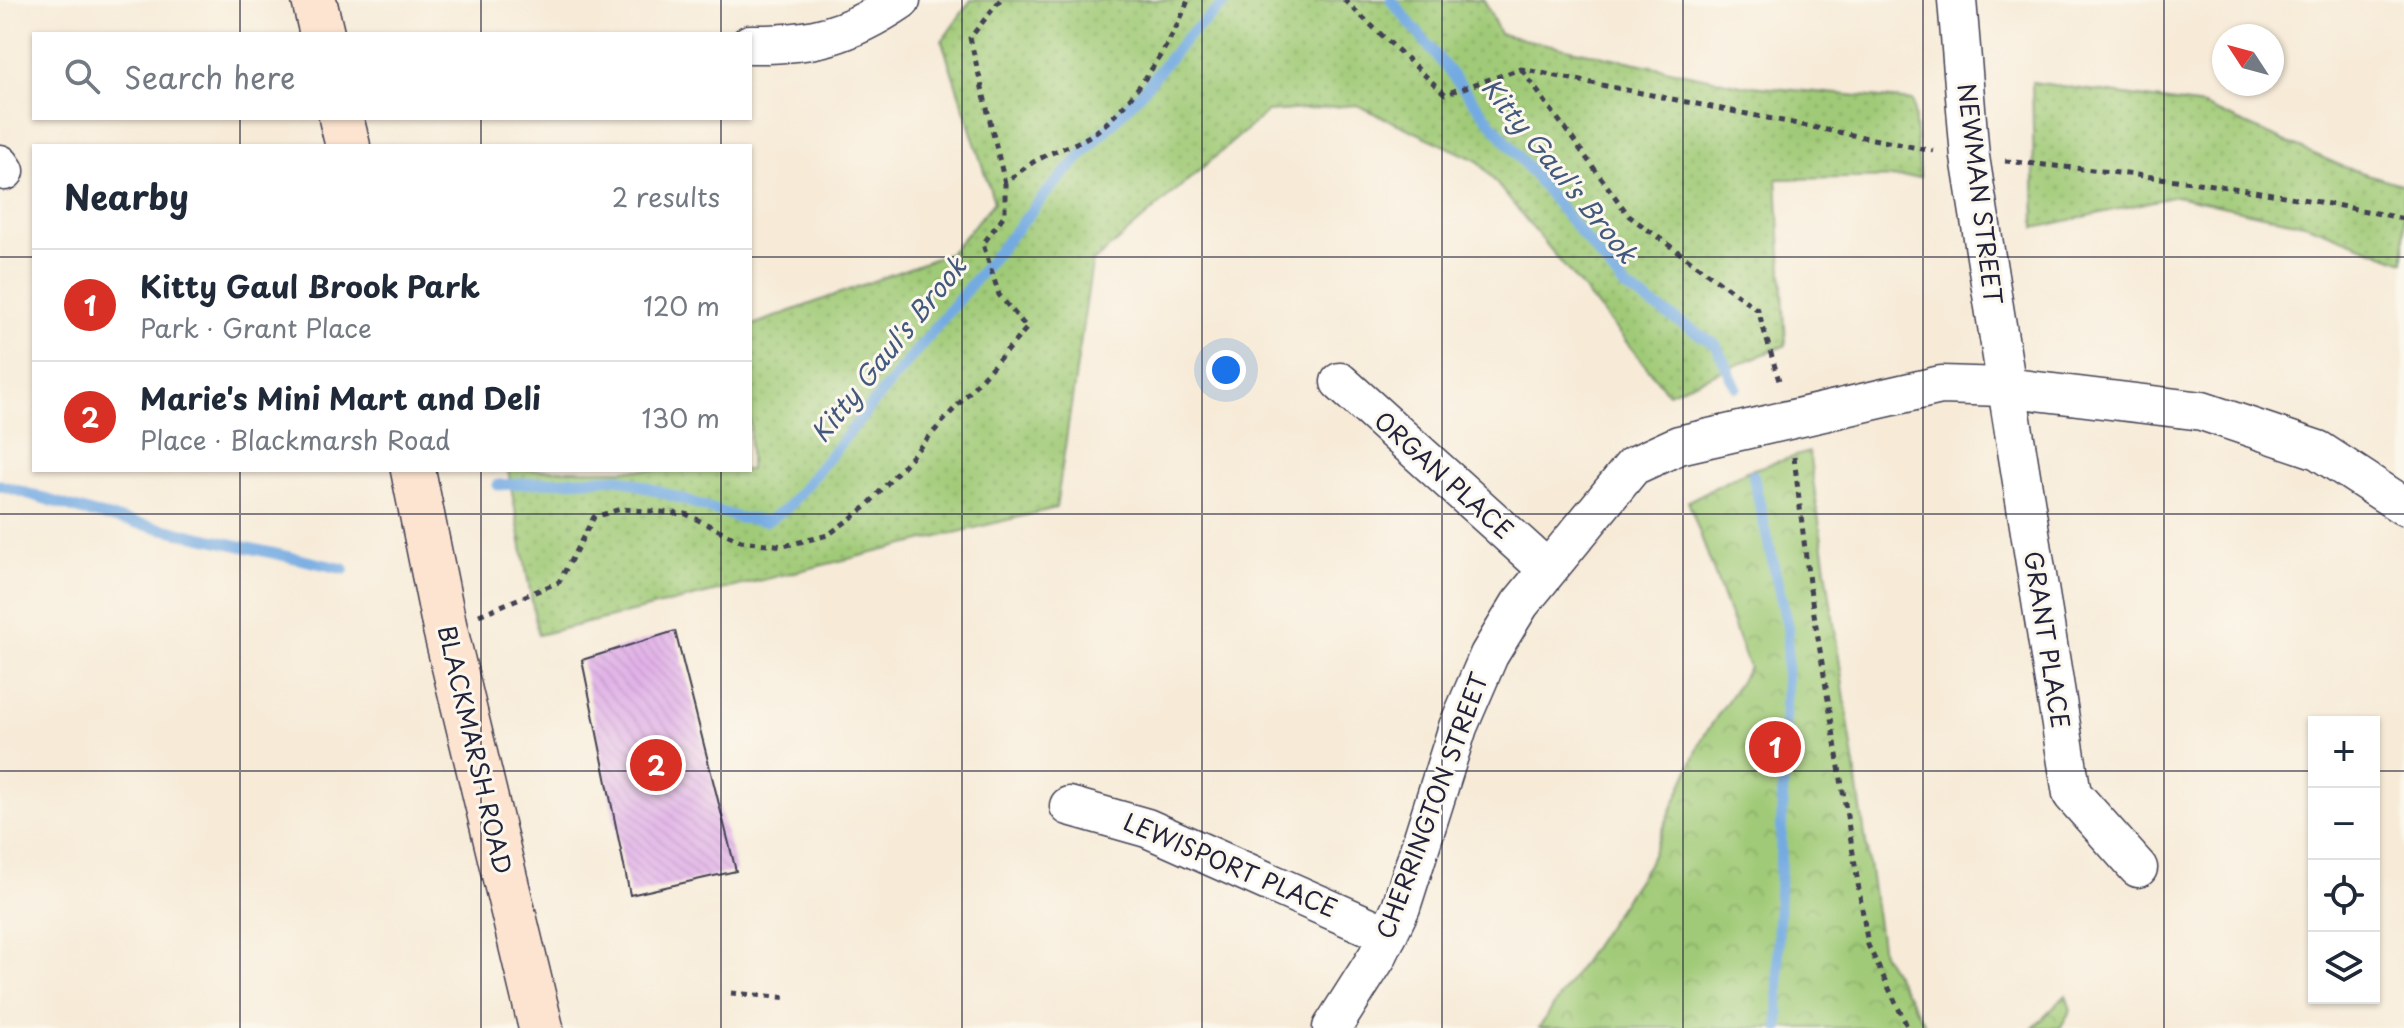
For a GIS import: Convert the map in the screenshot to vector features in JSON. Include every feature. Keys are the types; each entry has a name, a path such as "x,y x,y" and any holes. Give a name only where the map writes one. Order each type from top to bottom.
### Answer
{"main road":[{"path":"314,0 322,32"},
{"path":"342,120 348,144"},
{"name":"BLACKMARSH ROAD","path":"413,472 445,629 541,1028"}],"street":[{"path":"752,44 794,45 864,25 901,0"},
{"name":"NEWMAN STREET","path":"1957,0 1970,157 2004,387"},
{"name":"ORGAN PLACE","path":"1340,382 1547,569"},
{"name":"CHERRINGTON STREET","path":"1332,1028 1388,935 1416,867 1458,727 1477,678 1503,630 1547,569 1633,466 1679,445 1941,385 2004,387 2202,411 2318,450 2404,506"},
{"name":"GRANT PLACE","path":"2004,387 2072,794 2138,868"},
{"name":"LEWISPORT PLACE","path":"1069,806 1147,828 1388,935"}],"path":[{"path":"519,598 559,582 594,517 621,509 686,514 741,541 770,545 784,546 828,535 866,507 1027,328 999,295 983,244 1005,214 1005,183 970,38 1000,0"},
{"path":"1005,183 1040,158 1089,137 1135,91 1164,52 1188,0"},
{"path":"1344,0 1445,94 1506,71 1521,69 1936,151"},
{"path":"1521,69 1629,216 1758,310 1780,384"},
{"path":"2000,160 2140,174 2340,205 2404,219"},
{"path":"1794,452 1809,583 1868,945 1908,1028"},
{"path":"731,993 790,998"}],"green space":[{"path":"971,0 1484,0 1500,34 1741,85 1913,101 1920,177 1777,179 1786,345 1668,393 1478,161 1357,105 1267,112 1092,263 1056,508 538,635 508,472 752,472 752,325 950,253 994,202 942,41"},
{"path":"2032,82 2204,106 2344,167 2404,185 2404,262 2308,225 2176,196 2035,228"},
{"path":"1809,452 1882,953 1927,1028 1539,1028 1648,864 1702,739 1749,668 1688,501 1747,471"},
{"path":"2066,995 2071,1010 2060,1028 2033,1028"}],"building":[{"path":"675,631 736,871 630,895 582,660"}],"waterway":[{"name":"Kitty Gaul's Brook","path":"498,485 618,478 739,518 767,521 787,508 1047,192 1140,94 1187,37 1228,0"},
{"name":"Kitty Gaul's Brook","path":"1391,0 1625,287 1716,345 1736,387"},
{"name":"Kitty Gaul's Brook","path":"1753,475 1788,629 1778,936 1779,1028"},
{"name":"Kitty Gaul's Brook","path":"0,485 91,513 344,569"}],"place":[{"name":"Kitty Gaul Brook Park","path":"1775,747"},
{"name":"Marie's Mini Mart and Deli","path":"656,765"}]}
